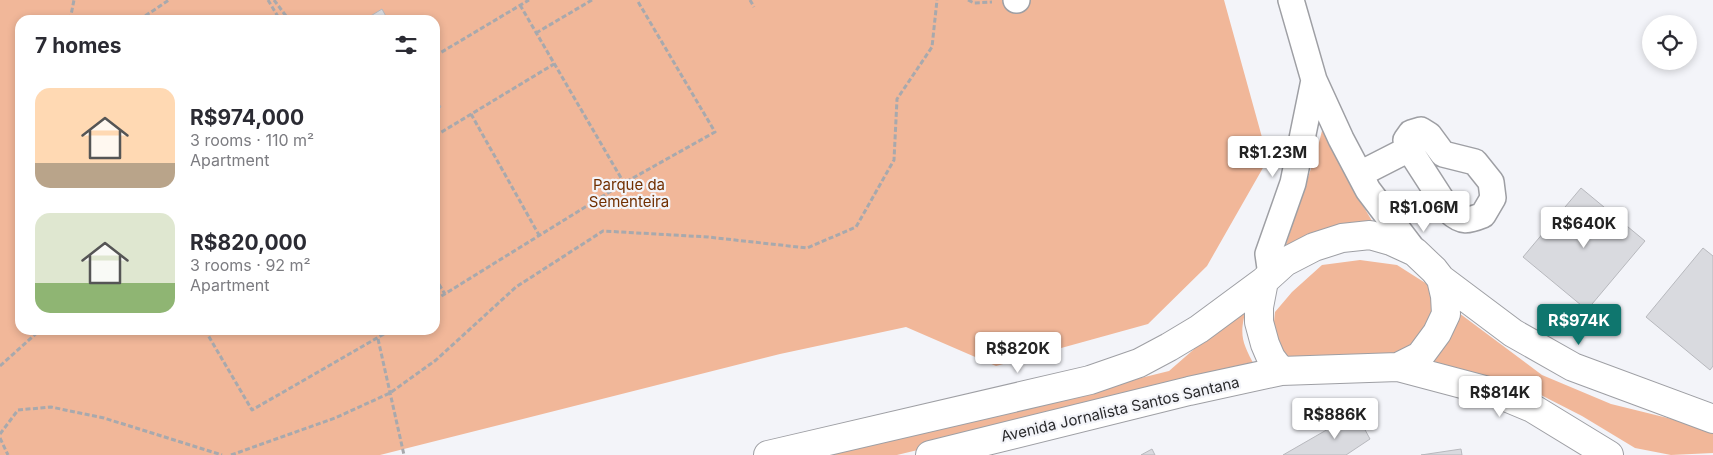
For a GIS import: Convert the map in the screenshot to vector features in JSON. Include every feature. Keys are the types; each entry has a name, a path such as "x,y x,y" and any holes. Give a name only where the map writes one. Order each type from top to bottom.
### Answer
{"main road":[{"path":"768,455 1090,380 1139,364 1198,329 1267,278 1285,262 1314,247 1342,238 1370,235 1391,241 1415,252 1441,279 1513,333 1573,366 1713,420"},
{"path":"1267,278 1259,307 1259,322 1271,358 1281,371 1398,367 1496,393 1532,408 1576,444 1609,455"},
{"path":"1398,367 1420,356 1437,333 1446,314 1445,296 1441,279"},
{"name":"Avenida Jornalista Santos Santana","path":"930,455 1189,391 1281,371"}],"street":[{"path":"1291,0 1314,80 1341,139 1368,190 1415,252"},
{"path":"1267,278 1268,254 1293,183 1314,80"},
{"path":"1360,174 1409,149"}],"path":[{"path":"71,15 74,0"},
{"path":"146,15 169,0"},
{"path":"268,0 277,15"},
{"path":"274,0 285,15"},
{"path":"440,53 529,0"},
{"path":"536,33 592,0"},
{"path":"440,297 624,183 715,132 636,0"},
{"path":"750,0 754,7"},
{"path":"231,455 335,418 390,393 436,360 516,287 603,231 708,237 807,248 856,227 894,160 897,99 932,47 937,0"},
{"path":"520,5 624,183"},
{"path":"440,133 554,64"},
{"path":"471,114 539,235"},
{"path":"440,286 445,294"},
{"path":"0,366 34,335"},
{"path":"208,335 252,410 384,335"},
{"path":"378,339 404,455"},
{"path":"0,434 18,410 51,407 104,418 222,455"},
{"path":"0,438 8,455"}],"green space":[{"name":"Parque da Sementeira","path":"0,0 1224,0 1268,159 1207,266 1148,324 996,366 906,327 780,354 380,455 0,455"},
{"path":"1323,127 1349,182 1378,231 1282,257 1317,150"},
{"path":"1360,260 1397,265 1427,284 1435,307 1434,322 1410,352 1297,363 1282,356 1273,331 1275,312 1292,292 1322,265"},
{"path":"1248,302 1242,329 1244,343 1256,368 897,455 828,455 1169,371"},
{"path":"1459,313 1542,375 1611,404 1688,423 1713,432 1713,453 1671,455 1635,448 1582,416 1537,393 1429,364"}],"building":[{"path":"382,9 385,15 372,15"},
{"path":"1581,188 1645,241 1587,310 1523,257"},
{"path":"1703,248 1713,256 1713,366 1710,370 1646,317"},
{"path":"1356,413 1370,439 1346,455 1283,455"},
{"path":"1152,449 1155,455 1141,455"},
{"path":"1461,449 1462,455 1421,455"}]}
